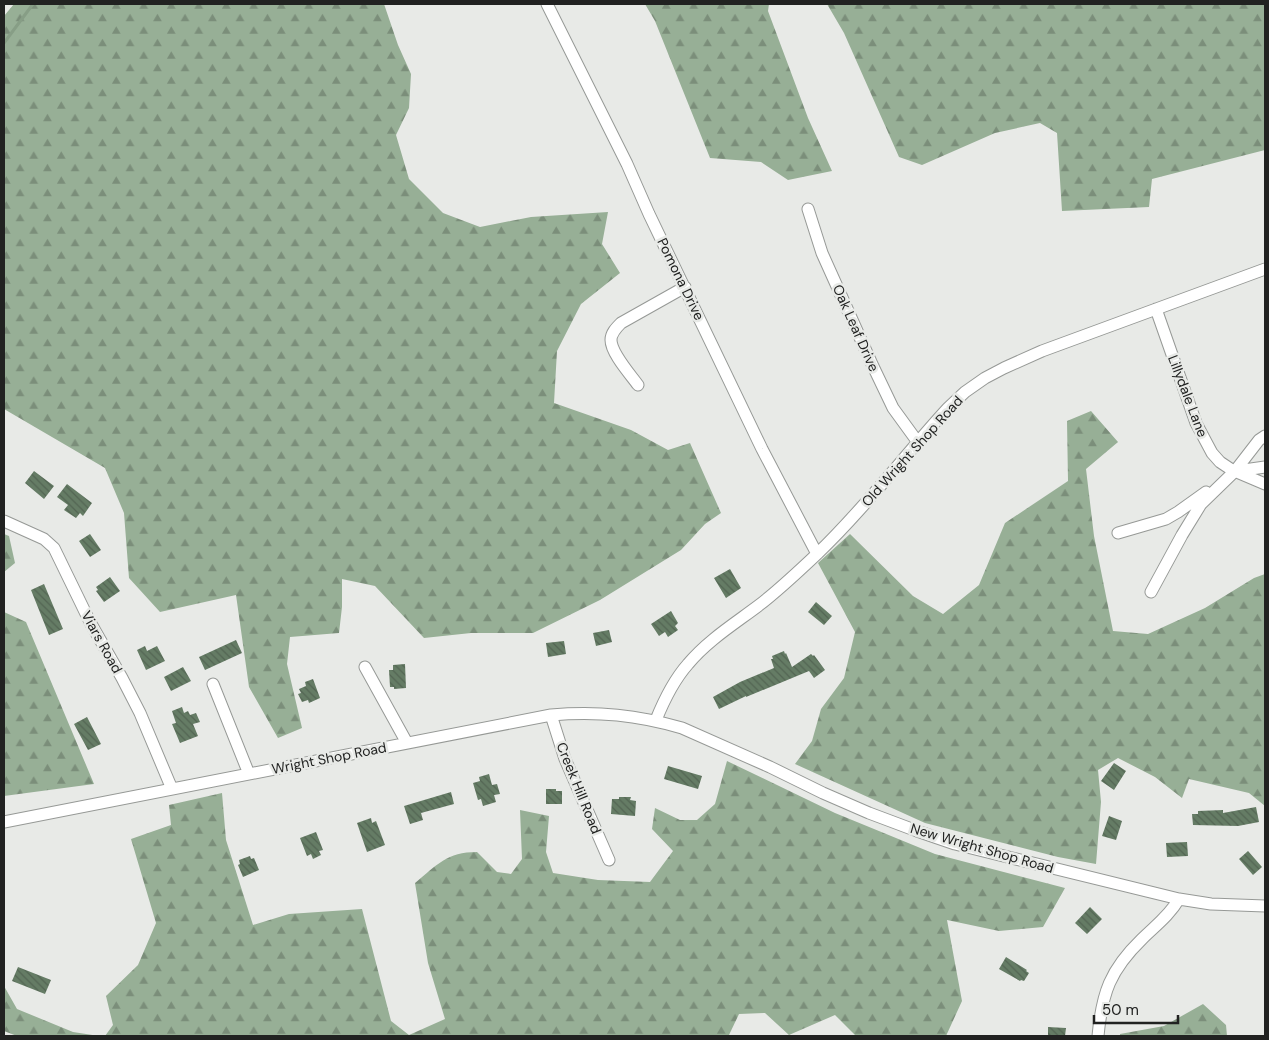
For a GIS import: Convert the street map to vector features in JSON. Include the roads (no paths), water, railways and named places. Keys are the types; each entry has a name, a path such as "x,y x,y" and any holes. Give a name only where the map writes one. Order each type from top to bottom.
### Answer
{"street":[{"name":"Pomona Drive","path":"547,4 627,164 649,214 762,449 817,554"},
{"name":"Oak Leaf Drive","path":"808,209 822,253 870,362 893,408 917,441"},
{"name":"Old Wright Shop Road","path":"656,720 664,700 688,664 704,648 760,605 842,530 917,441 965,392 985,378 1042,351 1265,269"},
{"path":"638,385 613,349 611,339 614,330 620,323 685,287"},
{"name":"Lillydale Lane","path":"1156,309 1196,423 1205,442 1212,454 1220,462 1235,471"},
{"path":"1152,592 1182,534 1201,504 1235,471 1259,440 1265,436"},
{"path":"1118,533 1166,519 1178,512 1265,447"},
{"path":"1235,471 1265,467"},
{"path":"1235,471 1265,476"},
{"path":"1235,471 1265,484"},
{"name":"Viars Road","path":"4,521 44,539 54,548 90,622 140,714 172,789"},
{"path":"366,667 406,743"},
{"path":"214,684 249,774"},
{"name":"Wright Shop Road","path":"4,822 551,715 606,713 656,720"},
{"name":"Creek Hill Road","path":"551,715 565,759 609,860"},
{"name":"New Wright Shop Road","path":"656,720 700,735 869,813 955,844 1179,900 1211,904 1265,906"},
{"path":"1098,1036 1106,990 1120,962 1172,911 1179,900"}],"waterway":[{"path":"4,43 33,4"}]}
